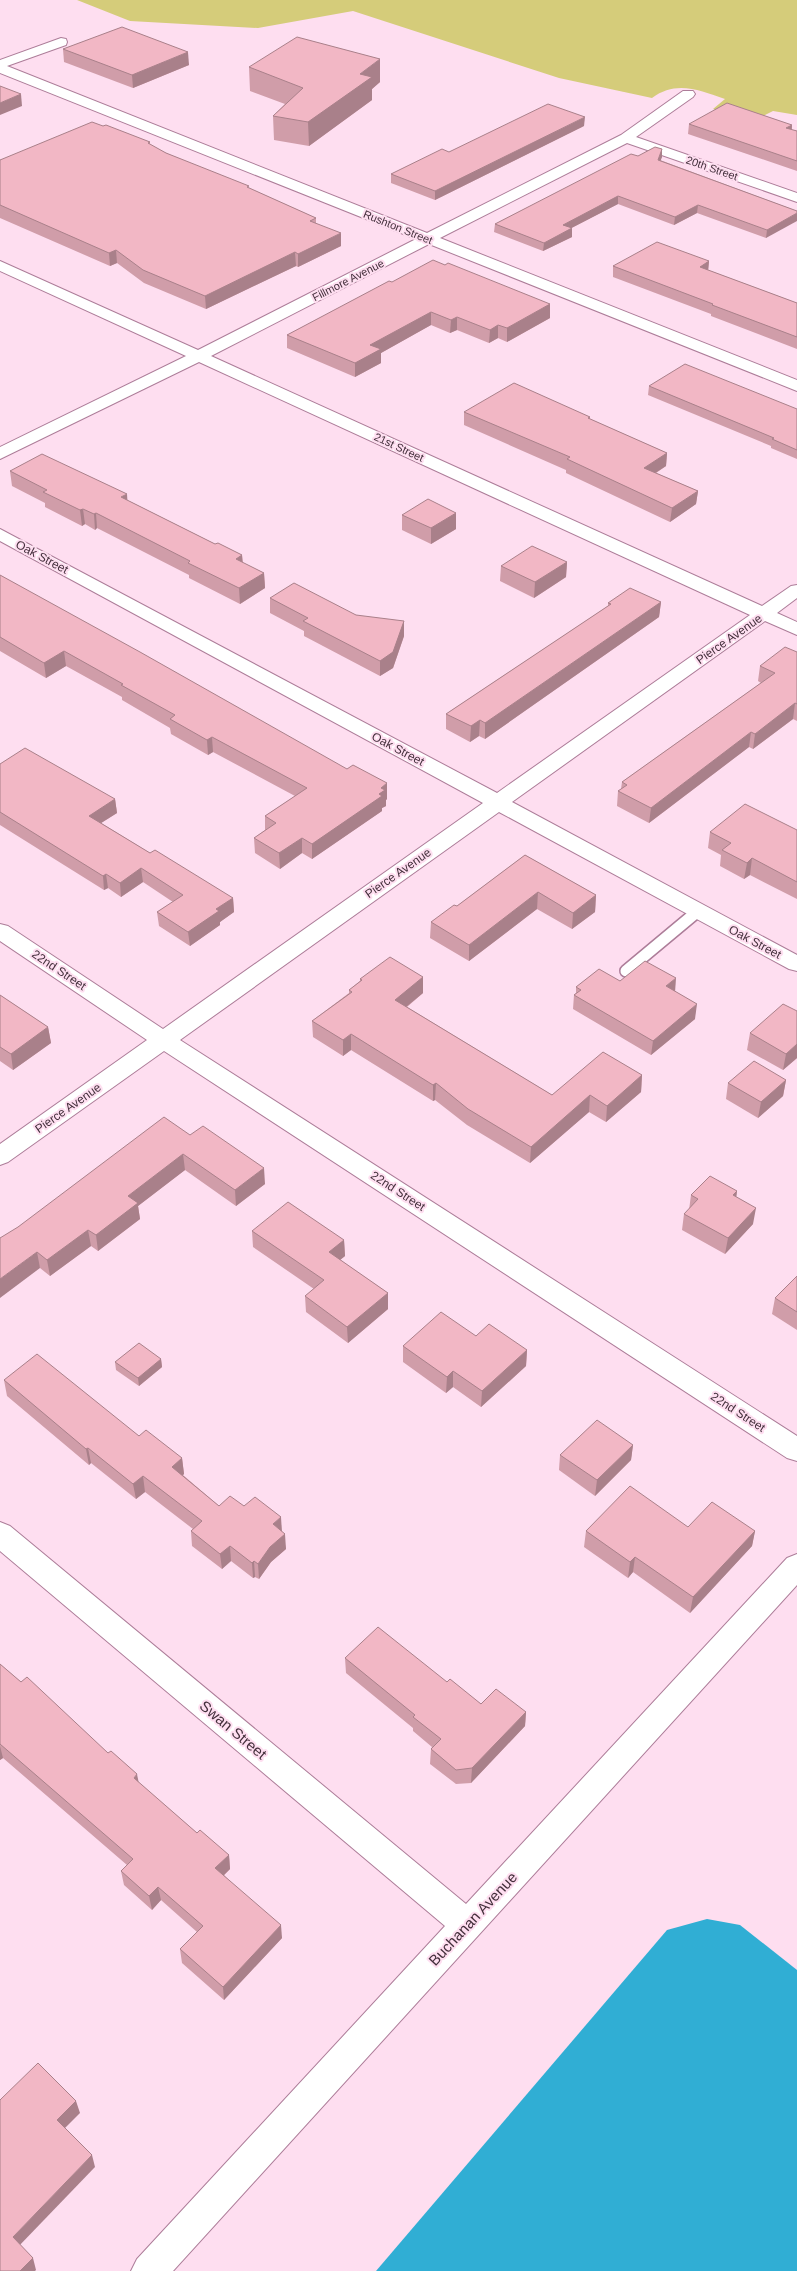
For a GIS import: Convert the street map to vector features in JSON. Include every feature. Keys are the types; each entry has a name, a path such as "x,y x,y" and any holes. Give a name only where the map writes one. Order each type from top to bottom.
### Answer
{"street":[{"path":"0,64 62,42"},
{"name":"Rushton Street","path":"0,68 797,386"},
{"name":"Fillmore Avenue","path":"0,454 198,356 626,138 688,94"},
{"name":"20th Street","path":"626,138 797,198"},
{"name":"21st Street","path":"0,265 797,630"},
{"name":"Oak Street","path":"0,534 797,964"},
{"name":"Pierce Avenue","path":"0,1156 797,590"},
{"name":"22nd Street","path":"0,931 164,1040 797,1450"},
{"name":"Swan Street","path":"0,1534 467,1925"},
{"name":"Buchanan Avenue","path":"149,2271 797,1566"}],"lane":[{"path":"626,971 698,911"}],"shaded area":[{"path":"77,0 797,0 797,115 773,111 753,121 713,109 725,99 688,88 670,89 652,98 559,78 353,11 258,28 130,21"}],"water":[{"path":"707,1919 740,1925 797,1970 797,2271 376,2271 667,1930"}],"building":[{"path":"122,27 188,52 132,75 63,49"},
{"path":"297,37 380,59 360,74 372,77 308,122 273,116 303,88 249,67"},
{"path":"0,86 21,94 0,103"},
{"path":"727,103 792,125 786,128 797,131 797,161 689,124"},
{"path":"548,104 585,117 435,191 391,174 442,149 449,152"},
{"path":"92,122 103,126 106,125 150,142 148,143 166,153 249,186 247,187 316,218 310,221 341,233 298,254 295,252 205,296 143,270 116,250 109,253 0,205 0,160"},
{"path":"655,147 662,149 658,160 797,211 797,213 767,230 698,205 675,217 618,196 563,225 572,228 544,243 495,224 631,154 638,156"},
{"path":"657,242 709,261 700,267 797,303 797,337 613,266"},
{"path":"433,260 445,265 448,263 550,304 507,328 498,325 490,330 457,317 451,320 431,312 370,345 381,349 355,363 287,335 389,281 392,282"},
{"path":"685,364 797,409 797,450 772,439 774,438 649,386"},
{"path":"514,383 667,453 644,468 698,491 672,508 567,459 570,457 464,412"},
{"path":"42,454 127,494 121,497 215,544 218,543 242,555 236,559 264,573 239,588 188,563 190,561 96,513 94,514 83,509 80,510 43,492 47,490 10,471"},
{"path":"428,499 456,513 431,528 402,515"},
{"path":"532,546 567,562 535,582 501,566"},
{"path":"0,575 347,769 353,765 387,783 381,788 385,790 379,794 382,796 312,844 302,838 279,853 254,838 276,823 265,816 307,788 212,737 207,740 170,719 175,715 64,651 44,663 0,637"},
{"path":"294,583 356,615 404,621 393,652 380,661 303,621 308,618 270,598"},
{"path":"630,588 661,602 485,723 480,720 471,726 446,714 611,604 608,603"},
{"path":"785,647 797,652 797,704 795,703 755,734 751,732 651,808 618,791 627,785 622,782 775,673 760,666"},
{"path":"25,748 115,799 89,816 150,853 155,850 233,898 216,909 219,911 188,932 157,912 183,895 141,868 120,883 106,874 103,876 0,812 0,764"},
{"path":"745,804 797,830 797,882 752,858 747,863 722,850 731,843 710,832"},
{"path":"525,855 596,895 573,913 538,892 469,945 431,922 454,905 457,906"},
{"path":"390,957 423,977 395,1000 552,1095 603,1052 642,1075 607,1106 590,1095 531,1147 468,1109 436,1083 433,1085 351,1034 343,1040 312,1021 352,992 349,990 362,980 360,979"},
{"path":"645,961 676,978 666,986 697,1004 653,1041 574,995 581,990 576,987 599,969 620,981"},
{"path":"0,995 48,1027 11,1054 0,1047"},
{"path":"783,1004 797,1011 797,1044 786,1054 750,1033"},
{"path":"754,1061 786,1080 761,1102 728,1083"},
{"path":"164,1117 190,1135 203,1126 264,1168 235,1190 183,1154 128,1196 138,1203 96,1235 88,1230 47,1260 37,1252 0,1279 0,1238 18,1227"},
{"path":"710,1176 737,1191 733,1195 756,1208 728,1238 684,1214 698,1199 691,1195"},
{"path":"288,1202 344,1240 329,1252 388,1293 347,1327 305,1296 324,1280 252,1231"},
{"path":"797,1276 797,1312 775,1298"},
{"path":"441,1312 476,1336 489,1324 527,1350 482,1391 453,1371 447,1377 403,1346"},
{"path":"139,1343 161,1359 138,1378 115,1362"},
{"path":"37,1354 139,1436 146,1430 182,1458 172,1467 219,1506 230,1496 244,1506 255,1497 281,1517 273,1524 285,1534 270,1547 258,1564 254,1561 252,1563 230,1546 220,1554 191,1531 202,1521 143,1476 133,1484 88,1448 86,1449 4,1380"},
{"path":"597,1420 633,1445 597,1480 560,1455"},
{"path":"630,1486 688,1527 712,1502 755,1531 693,1597 635,1557 630,1562 586,1531"},
{"path":"378,1627 447,1682 450,1679 481,1704 496,1689 526,1712 472,1768 456,1770 431,1749 441,1739 413,1717 415,1715 345,1658"},
{"path":"0,1664 21,1682 27,1677 108,1753 111,1751 137,1774 134,1778 197,1833 200,1830 229,1855 215,1868 281,1925 223,1987 180,1949 203,1926 158,1887 149,1896 121,1871 133,1859 0,1744"},
{"path":"38,2063 76,2101 57,2120 92,2155 13,2237 33,2258 20,2271 0,2271 0,2100"}]}
